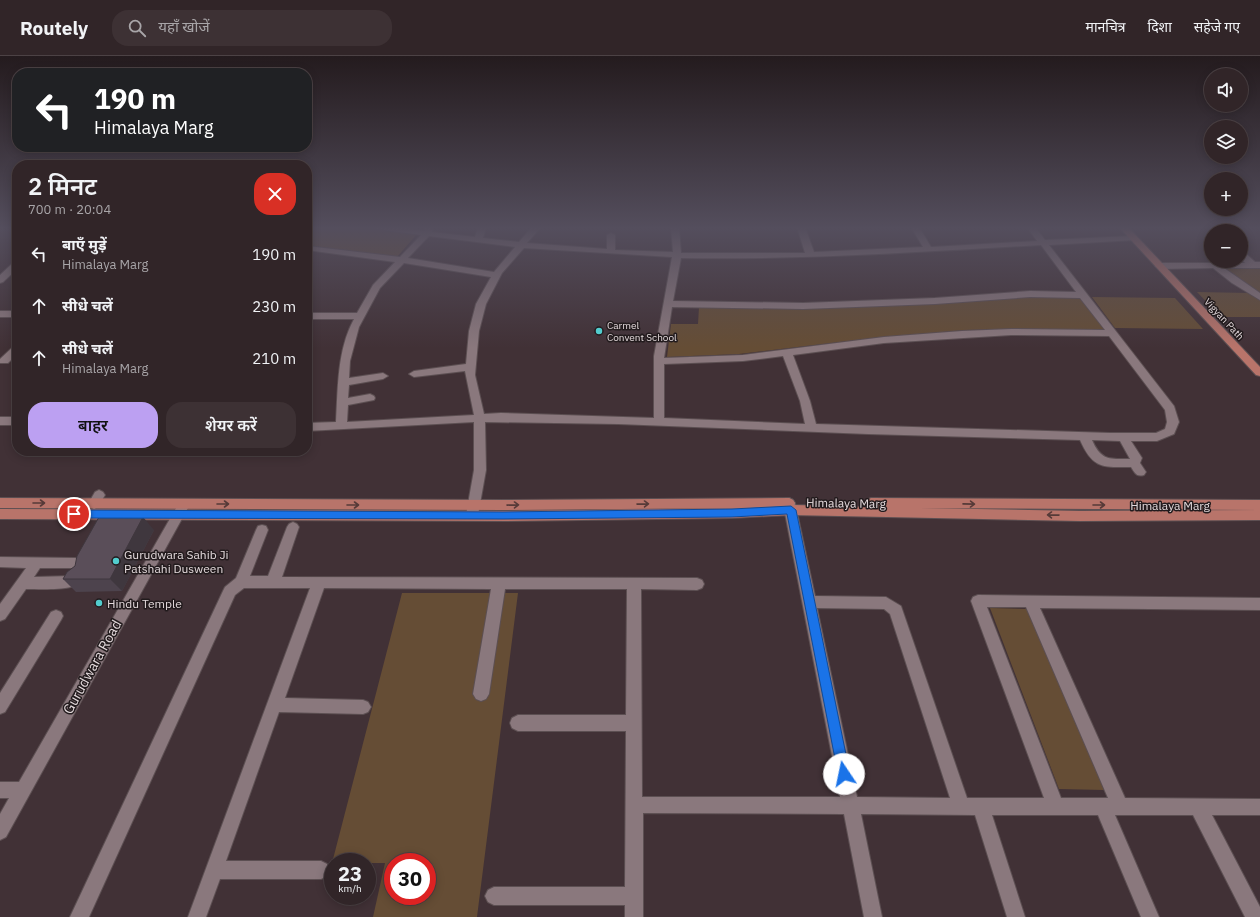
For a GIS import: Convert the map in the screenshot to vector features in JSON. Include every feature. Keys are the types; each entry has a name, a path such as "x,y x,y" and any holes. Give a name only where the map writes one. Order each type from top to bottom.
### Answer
{"main road":[{"name":"Vigyan Path","path":"1160,267 1260,373"},
{"path":"0,503 96,499 181,509"},
{"name":"Himalaya Marg","path":"181,509 732,513 790,506 1260,505"},
{"name":"Himalaya Marg","path":"790,506 1080,516 1260,516"},
{"path":"0,514 181,509"}],"street":[{"path":"341,426 345,361 354,327 376,287 394,267"},
{"path":"450,267 497,275"},
{"path":"473,510 480,470 480,419 470,375 474,331 481,304 497,275 504,267"},
{"path":"659,421 659,361 675,267"},
{"path":"312,427 501,417 1157,438 1170,431 1173,422 1170,409 1061,267"},
{"path":"1219,268 1235,281 1260,297"},
{"path":"0,280 12,269"},
{"path":"669,304 803,306 934,301 1030,294 1082,295"},
{"path":"2,316 12,315"},
{"path":"312,316 360,316"},
{"path":"659,361 743,358 884,340 962,334 1011,332 1111,333"},
{"path":"4,361 12,353"},
{"path":"787,353 805,401 812,428"},
{"path":"414,374 471,367"},
{"path":"344,382 383,376"},
{"path":"342,402 370,398"},
{"path":"0,420 12,421"},
{"path":"1084,436 1090,450 1097,459 1105,462 1137,467 1136,458 1123,437"},
{"path":"790,506 873,917"},
{"name":"Gurudwara Road","path":"0,831 181,509"},
{"path":"273,582 293,527"},
{"path":"79,917 230,591 241,582 262,530"},
{"path":"0,562 75,563 81,566 82,573 78,580 73,582 22,583"},
{"path":"2,610 37,562"},
{"path":"241,582 696,584"},
{"path":"197,917 319,582"},
{"path":"481,694 499,583"},
{"path":"634,584 634,917"},
{"path":"1056,806 978,601 1260,604"},
{"path":"810,602 886,603 896,610 961,806"},
{"path":"1030,602 1120,806"},
{"path":"0,707 56,616"},
{"path":"274,705 363,707"},
{"path":"518,723 634,723"},
{"path":"0,790 23,790"},
{"path":"634,805 1260,807"},
{"path":"981,806 1016,917"},
{"path":"1103,806 1150,917"},
{"path":"1198,807 1254,917"},
{"path":"214,870 321,870"},
{"path":"494,896 634,896"}],"shaded area":[{"path":"1260,267 1260,293 1222,268 1248,268"},
{"path":"1197,292 1250,293 1260,300 1260,317 1221,317"},
{"path":"1031,296 1080,297 1106,331 1013,329 967,330 882,337 739,354 667,357 671,324 698,324 699,307"},
{"path":"1092,297 1175,298 1203,329 1115,328"},
{"path":"402,593 518,593 477,917 373,917 384,868 384,905 436,905 436,853 384,853 384,863 376,863 376,853 335,853"},
{"path":"990,608 1028,609 1104,790 1059,789"}],"building":[{"path":"99,517 143,517 110,579 63,579 67,572 75,566 77,556"}],"place":[{"name":"Carmel Convent School","path":"599,331"},
{"name":"Gurudwara Sahib Ji Patshahi Dusween","path":"116,561"},
{"name":"Hindu Temple","path":"99,603"}],"route":[{"path":"74,514 503,516 732,513 791,510 844,774"}]}
